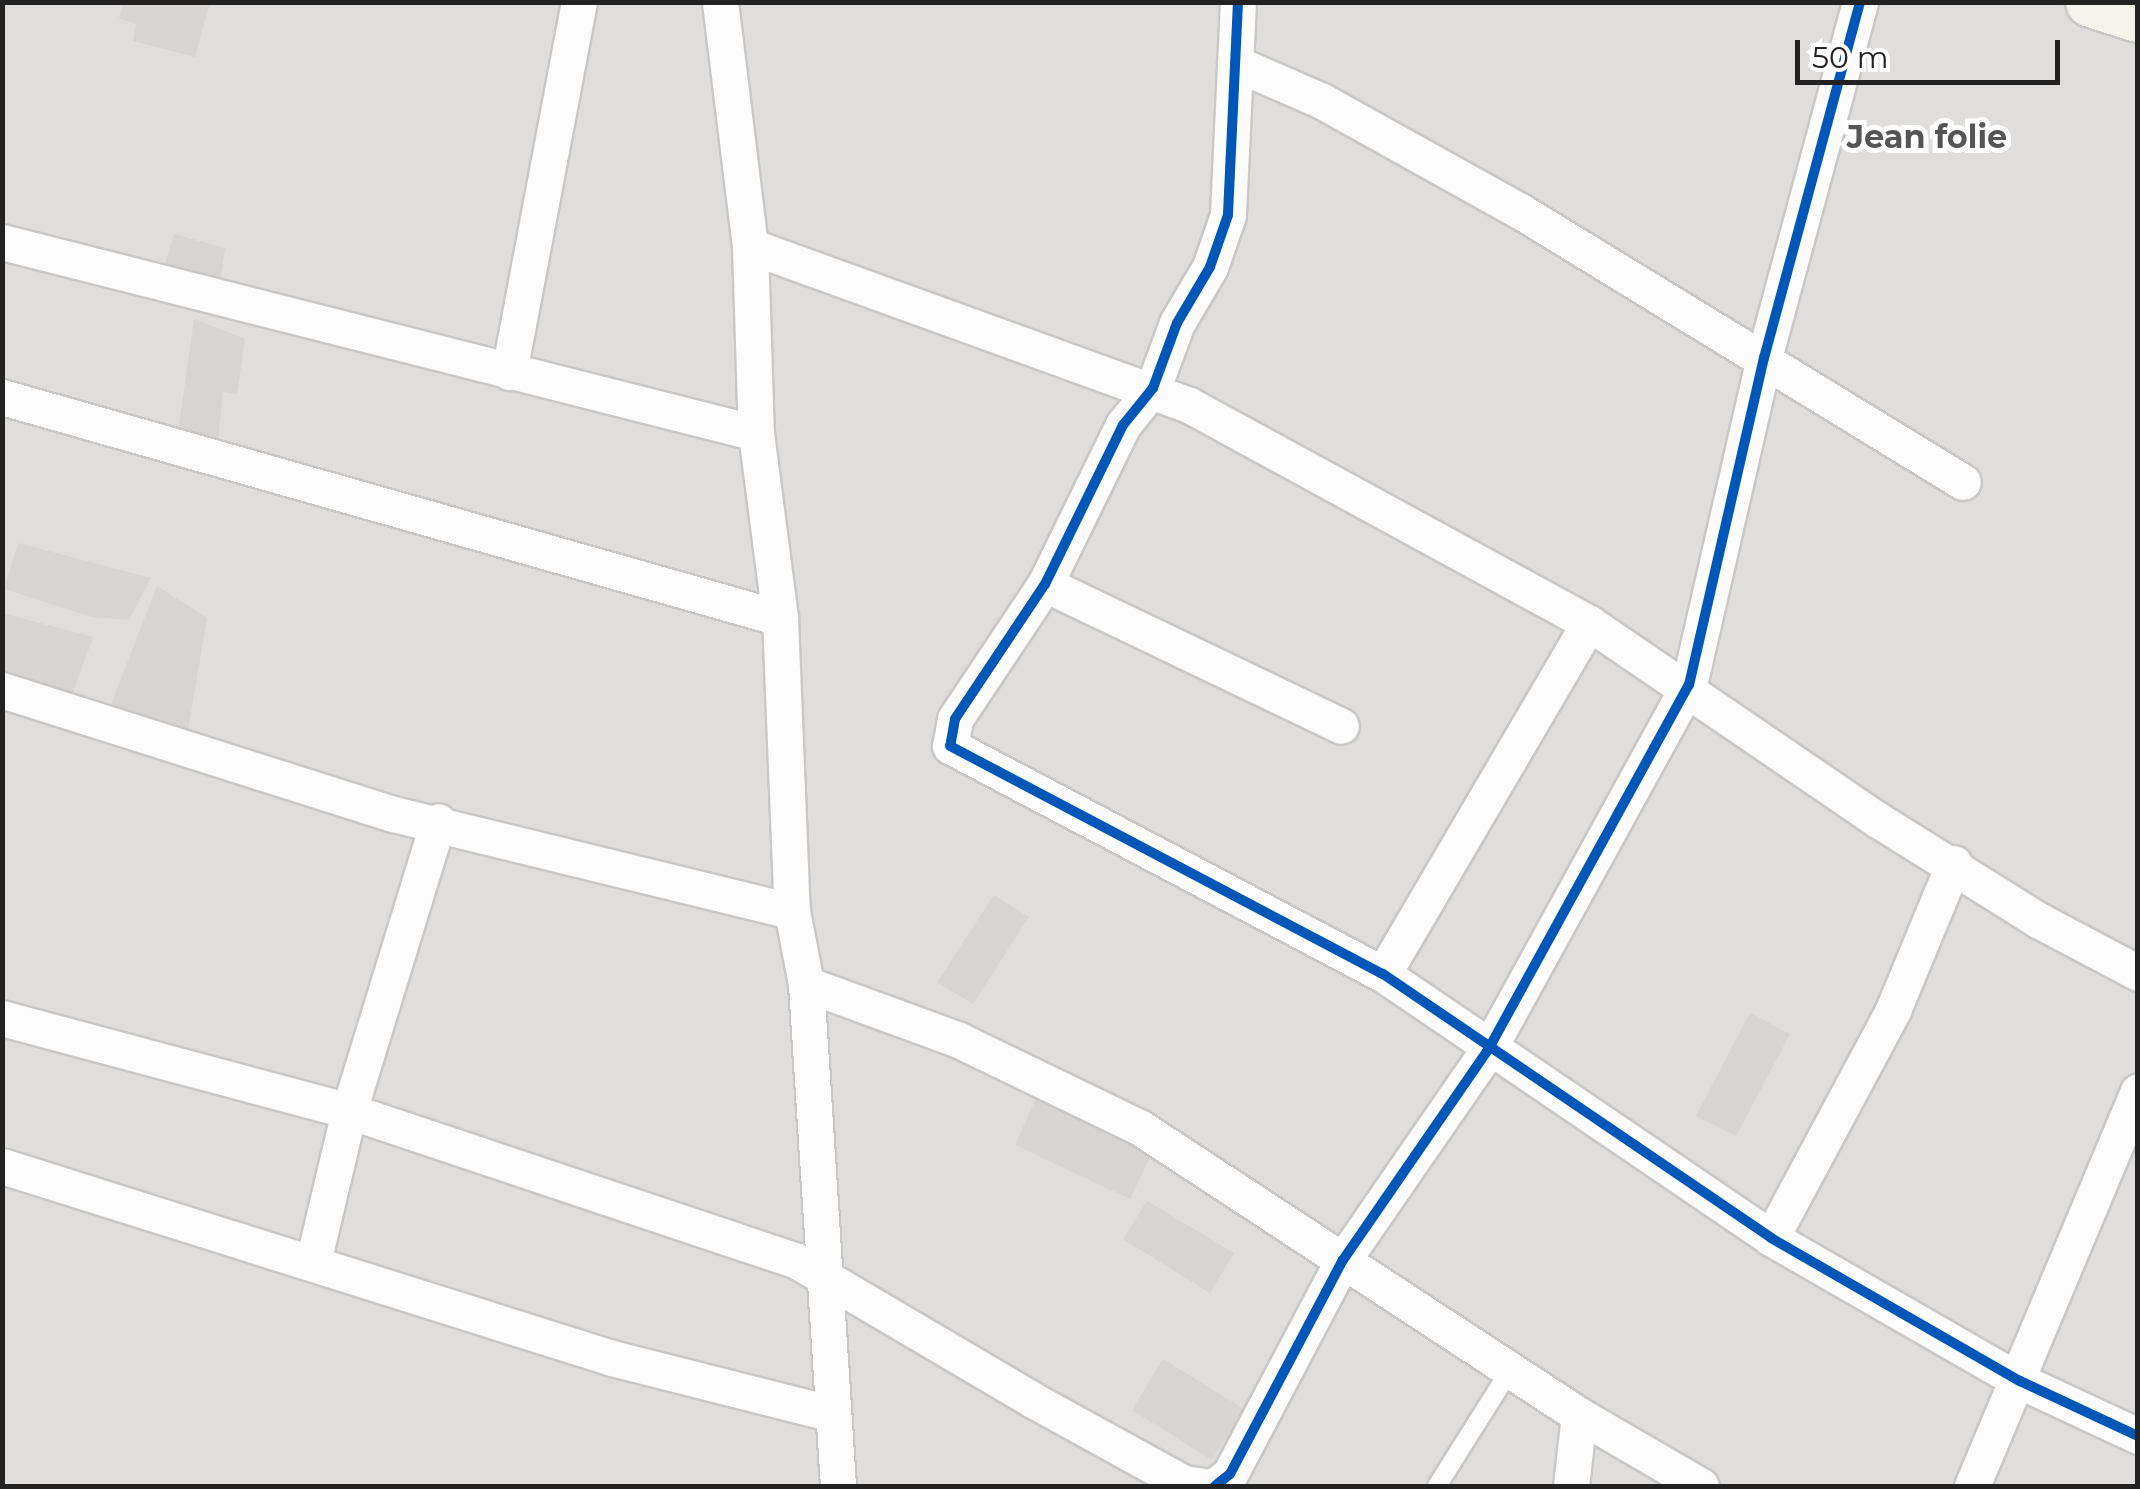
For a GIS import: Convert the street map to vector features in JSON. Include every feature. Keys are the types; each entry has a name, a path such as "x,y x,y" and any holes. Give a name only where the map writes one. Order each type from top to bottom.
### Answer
{"street":[{"path":"508,372 579,2"},
{"path":"720,2 750,246 756,433 780,618 792,911 806,984 826,1275 829,1413 838,1486"},
{"path":"1238,2 1228,215 1153,388 1123,425 1044,584 955,718 950,746 1384,974 1488,1050 1771,1238 2020,1381 2138,1436"},
{"path":"1215,1486 1230,1474 1343,1260 1488,1050 1689,685 1764,358 1860,2"},
{"path":"2090,2 2138,17"},
{"path":"1234,63 1322,100 1764,358 1963,482"},
{"path":"2,242 756,433"},
{"path":"750,246 1153,388 1590,623 1689,685 1878,820 1954,863 2038,920 2138,972"},
{"path":"2,397 780,618"},
{"path":"1044,584 1342,726"},
{"path":"1384,974 1590,623"},
{"path":"2,690 394,814 438,821 792,911"},
{"path":"313,1262 349,1111 438,821"},
{"path":"1771,1238 1893,1010 1954,863"},
{"path":"806,984 959,1040 1139,1127 1579,1415 1701,1486"},
{"path":"2,1018 349,1111 826,1275 1031,1399 1184,1483 1204,1486"},
{"path":"1972,1486 2020,1381 2138,1092"},
{"path":"2,1166 612,1358 829,1413"},
{"path":"1571,1486 1579,1415"}],"lane":[{"path":"1437,1486 1510,1370"}],"shaded area":[{"path":"3,3 2137,3 2137,1486 3,1486"}],"building":[{"path":"124,2 210,2 195,57 133,41 136,24 119,18"},
{"path":"174,234 225,248 219,288 163,272"},
{"path":"194,319 245,339 237,394 223,392 218,439 178,433"},
{"path":"18,543 151,578 129,620 92,617 4,589"},
{"path":"157,586 207,618 188,730 108,712"},
{"path":"2,613 93,637 72,695 2,674"},
{"path":"994,895 1029,917 973,1004 937,982"},
{"path":"1750,1013 1790,1034 1736,1136 1696,1116"},
{"path":"1038,1094 1154,1149 1130,1199 1015,1145"},
{"path":"1147,1201 1234,1253 1210,1293 1123,1239"},
{"path":"1163,1359 1244,1409 1212,1460 1132,1410"}],"cycle path":[{"path":"1238,2 1228,215 1210,267 1177,323 1153,388 1123,425 1045,584 955,719 950,746 1383,974 1771,1238 2020,1381 2138,1436"},
{"path":"1215,1486 1230,1474 1343,1260 1488,1050 1689,685 1764,358 1860,2"}],"district":[{"name":"Jean folie","path":"1927,137"}]}
